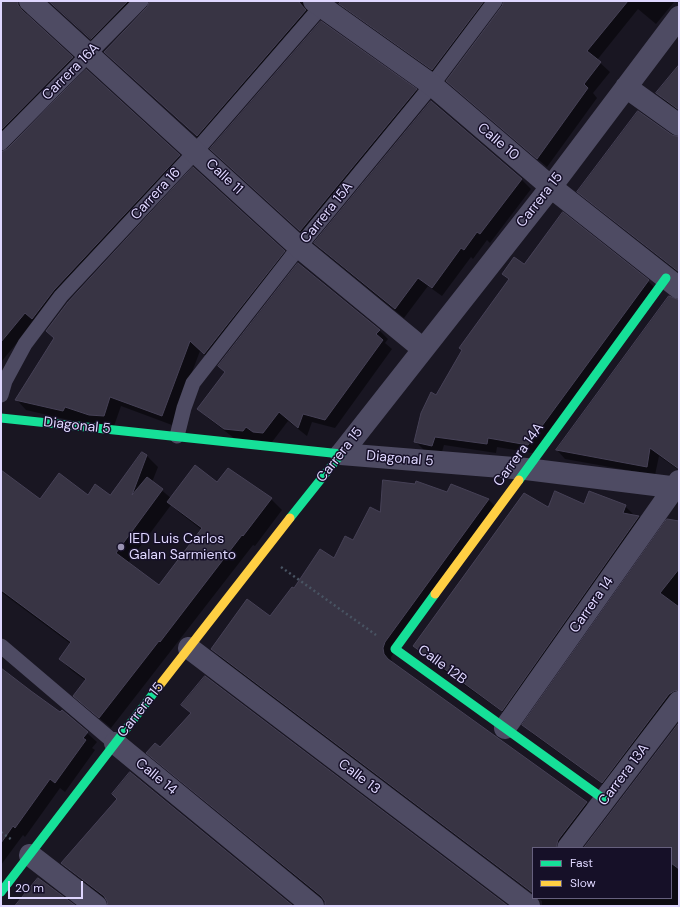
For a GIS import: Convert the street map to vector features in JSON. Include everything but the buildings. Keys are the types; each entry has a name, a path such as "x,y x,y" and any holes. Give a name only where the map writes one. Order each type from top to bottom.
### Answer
{"street":[{"name":"Calle 11","path":"30,1 196,151 299,247 423,349"},
{"name":"Calle 10","path":"320,3 432,85 551,187 672,283"},
{"name":"Carrera 15","path":"1,892 262,553 551,187 679,17"},
{"path":"626,87 679,125"},
{"name":"Carrera 14A","path":"395,649 526,470 672,283"},
{"name":"Diagonal 5","path":"1,418 341,454 678,485"},
{"name":"Carrera 14","path":"505,728 678,485"},
{"name":"Calle 13","path":"189,648 529,901"},
{"name":"Calle 12B","path":"395,649 605,800"},
{"name":"Carrera 13A","path":"569,847 679,702"},
{"name":"Calle 14","path":"115,743 313,906"},
{"path":"30,855 96,906"}],"lane":[{"name":"Carrera 16A","path":"1,143 141,1"},
{"name":"Carrera 15A","path":"177,436 184,408 193,383 299,247 432,85 495,1"},
{"name":"Carrera 16","path":"1,395 5,381 25,344 61,296 196,151 320,3"},
{"name":"Calle 14","path":"1,646 115,743"}],"path":[{"name":"Calle 12B","path":"262,553 395,649"}],"traffic: fast":[{"path":"519,480 666,278"},
{"path":"1,418 341,454"},
{"path":"290,518 341,454"},
{"path":"435,594 395,649 605,800"},
{"path":"1,892 156,690"}],"traffic: slow":[{"path":"435,594 519,480"},
{"path":"156,690 290,518"}],"place":[{"name":"IED Luis Carlos Galan Sarmiento","path":"121,547"}]}
